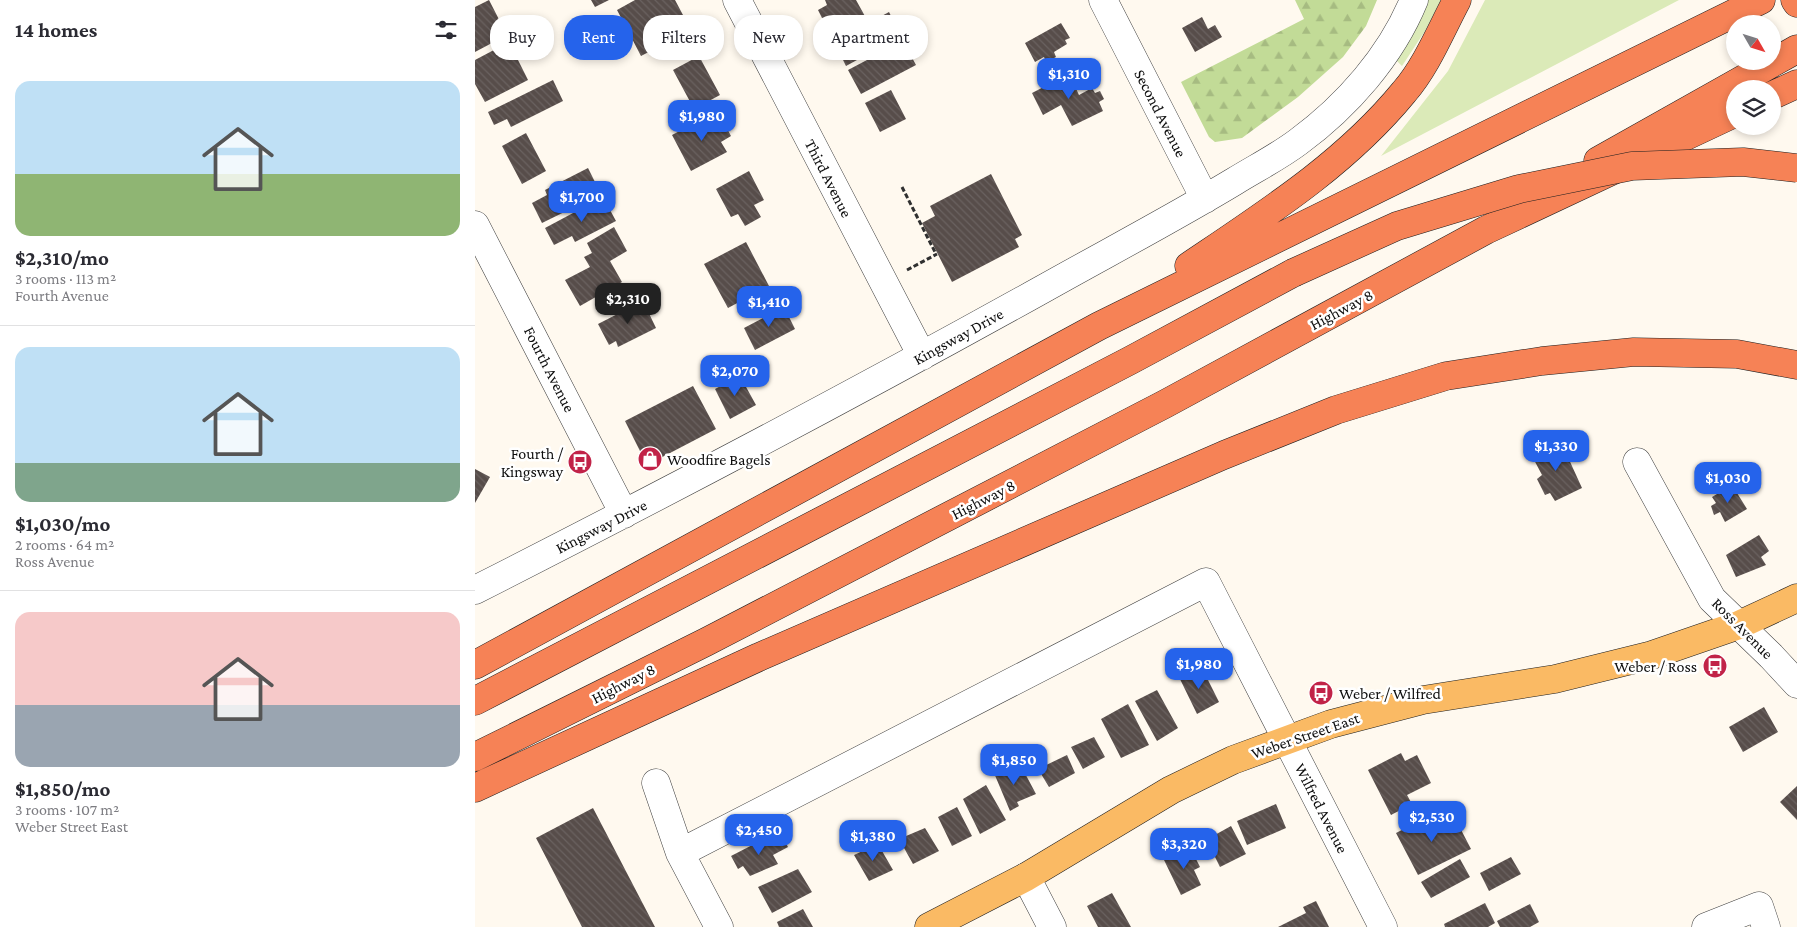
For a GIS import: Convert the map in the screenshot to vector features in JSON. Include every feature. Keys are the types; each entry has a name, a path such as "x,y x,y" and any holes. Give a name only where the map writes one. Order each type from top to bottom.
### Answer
{"highway":[{"path":"1099,326 1279,205 1354,145 1405,91 1434,45 1457,0"},
{"path":"475,665 1099,326 1761,0"},
{"path":"1486,230 1632,140 1797,49"},
{"path":"1781,91 1797,84"},
{"path":"1486,230 1726,117"},
{"path":"475,701 1131,360 1293,273 1397,226 1528,187 1631,166 1743,162 1797,168"},
{"name":"Highway 8","path":"475,757 706,642 1157,409 1486,230"},
{"path":"475,788 759,656 1214,459 1337,410 1447,376 1542,361 1634,352 1737,354 1797,365"}],"main road":[{"name":"Weber Street East","path":"929,927 1025,877 1171,790 1233,760 1331,724 1423,700 1555,679 1634,659 1739,625 1797,598"}],"street":[{"name":"Third Avenue","path":"737,0 922,356"},
{"name":"Second Avenue","path":"1103,0 1205,199"},
{"name":"Kingsway Drive","path":"475,590 624,514 922,356 1205,199 1297,142 1350,95 1374,68 1402,28 1414,0"},
{"name":"Fourth Avenue","path":"475,225 624,514"},
{"name":"Ross Avenue","path":"1637,462 1712,599 1797,684"},
{"name":"Wilfred Avenue","path":"680,853 1206,582 1383,927"},
{"path":"656,783 680,853 719,927"},
{"path":"1025,877 1052,927"},
{"path":"1706,927 1759,906 1766,927"}],"path":[{"path":"903,187 937,254 907,270"}],"green space":[{"path":"1295,0 1377,0 1366,26 1343,57 1298,97 1242,138 1215,142 1209,137 1181,82 1304,19"},
{"path":"1425,0 1441,0 1425,31 1402,66 1396,60"},
{"path":"1485,0 1679,0 1381,156 1448,71"}],"building":[{"path":"489,0 497,15 490,15 490,44 475,52 475,7"},
{"path":"591,0 609,0 595,7"},
{"path":"635,0 675,0 683,15 643,15 643,55 641,56 633,41 633,15 620,15 617,10"},
{"path":"825,0 856,0 864,15 820,15 818,10 827,5"},
{"path":"1202,17 1208,29 1215,25 1222,37 1195,52 1182,28"},
{"path":"1061,23 1070,38 1065,40 1067,44 1054,52 1056,57 1046,62 1044,57 1035,62 1025,43"},
{"path":"490,52 490,60 518,60 528,80 485,102 475,84 475,60"},
{"path":"692,60 701,60 720,95 694,109 673,70"},
{"path":"843,60 857,60 846,66"},
{"path":"867,60 913,60 916,65 861,94 848,70"},
{"path":"1069,74 1079,95 1092,88 1095,93 1100,91 1104,99 1099,102 1103,111 1072,126 1061,105 1043,115 1032,93"},
{"path":"553,80 563,101 511,127 507,119 494,125 488,112"},
{"path":"891,90 906,119 880,132 865,103"},
{"path":"719,114 731,136 721,142 727,152 691,171 672,135 691,125 693,128"},
{"path":"526,133 546,171 522,184 502,146"},
{"path":"588,168 601,194 542,223 532,203 547,195 545,190"},
{"path":"749,171 764,200 754,205 761,217 745,226 738,214 731,217 716,189"},
{"path":"991,174 1022,235 1015,239 1019,247 952,282 922,223 935,216 930,206"},
{"path":"603,197 616,221 575,242 572,236 554,245 545,228"},
{"path":"614,227 627,251 610,261 622,282 580,306 565,280 590,267 584,257 592,253 587,243"},
{"path":"746,242 769,286 728,308 704,264"},
{"path":"643,301 656,328 618,347 616,341 609,345 598,324"},
{"path":"784,307 795,329 755,350 744,328"},
{"path":"740,376 756,405 730,419 715,389"},
{"path":"693,386 716,429 647,465 625,421"},
{"path":"1561,442 1582,488 1555,501 1550,493 1545,495 1537,479 1542,475 1532,456"},
{"path":"475,469 490,477 475,503"},
{"path":"1732,485 1747,509 1725,522 1720,512 1714,515 1711,506 1716,503 1712,497"},
{"path":"1759,535 1769,551 1761,557 1766,565 1736,577 1726,555"},
{"path":"1201,666 1219,702 1197,714 1179,677"},
{"path":"1157,690 1178,728 1157,741 1135,701"},
{"path":"1128,704 1149,745 1121,758 1101,719"},
{"path":"1764,707 1778,732 1743,752 1729,727"},
{"path":"1094,737 1105,757 1083,769 1071,747"},
{"path":"1401,753 1405,761 1417,755 1431,783 1407,795 1412,804 1391,815 1368,770"},
{"path":"1067,755 1075,773 1049,787 1038,769"},
{"path":"1020,764 1036,794 1017,802 1019,806 1010,811 994,773 1003,768 1007,772"},
{"path":"986,785 1006,820 980,834 963,799"},
{"path":"1797,786 1797,820 1780,802"},
{"path":"1276,804 1286,828 1247,845 1237,821"},
{"path":"957,807 972,836 952,846 938,817"},
{"path":"593,808 655,927 582,927 536,838"},
{"path":"1437,812 1446,828 1457,822 1471,849 1418,875 1396,833"},
{"path":"1231,826 1246,854 1220,867 1208,843 1215,839 1213,836"},
{"path":"925,828 939,851 913,864 899,839"},
{"path":"783,838 788,847 773,855 778,864 750,876 743,866 738,869 731,856 764,839 768,846"},
{"path":"878,844 893,870 869,881 854,855"},
{"path":"1190,847 1200,867 1194,870 1201,885 1181,895 1164,860"},
{"path":"1511,857 1521,874 1489,891 1480,873"},
{"path":"1460,859 1470,877 1431,898 1421,882"},
{"path":"798,869 812,892 772,913 758,887"},
{"path":"1112,893 1131,927 1098,927 1087,906"},
{"path":"1316,901 1329,927 1278,927 1306,913 1303,907"},
{"path":"1485,903 1495,923 1488,927 1445,927 1444,924"},
{"path":"1530,904 1539,922 1530,927 1500,927 1497,921"},
{"path":"803,909 813,927 779,927 777,922"}],"place":[{"name":"Woodfire Bagels","path":"650,459"},
{"name":"Fourth / Kingsway","path":"580,462"},
{"name":"Weber / Ross","path":"1715,666"},
{"name":"Weber / Wilfred","path":"1321,693"}]}
